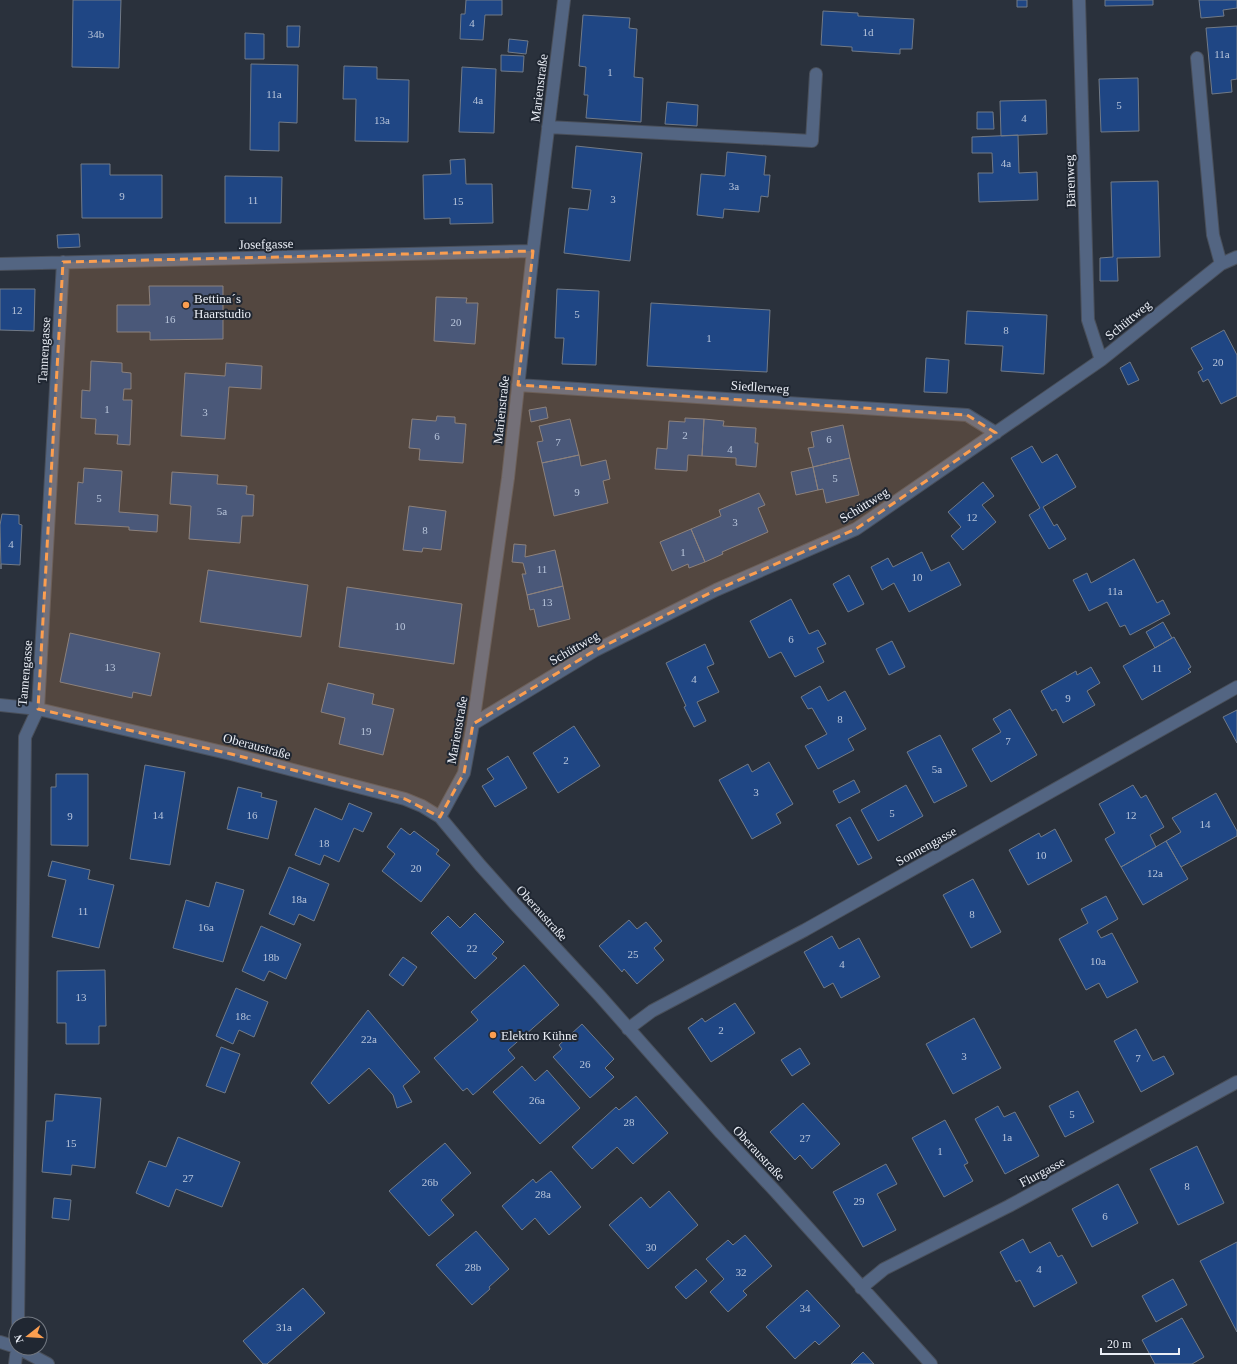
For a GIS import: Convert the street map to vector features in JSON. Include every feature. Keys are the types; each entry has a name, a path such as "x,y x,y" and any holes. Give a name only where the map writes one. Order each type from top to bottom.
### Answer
{"street":[{"name":"Marienstraße","path":"440,817 464,773 474,724 507,486 533,251 564,0"},
{"name":"Bärenweg","path":"1079,0 1088,320 1101,360"},
{"path":"1197,58 1213,235 1220,264"},
{"path":"548,128 812,142 816,74"},
{"name":"Josefgasse","path":"0,264 533,251"},
{"name":"Schüttweg","path":"474,724 594,651 716,590 856,529 1101,360 1220,264 1237,257"},
{"name":"Tannengasse","path":"18,1316 25,737 38,709 63,262"},
{"name":"Siedlerweg","path":"518,385 967,415 996,433"},
{"name":"Sonnengasse","path":"628,1029 652,1011 805,930 1237,687"},
{"name":"Oberaustraße","path":"0,705 38,709 231,754 404,799 422,806 440,817 480,865 931,1364"},
{"name":"Flurgasse","path":"861,1288 884,1269 1009,1206 1237,1082"},
{"path":"32,1356 48,1364"}],"highlighted area":[{"path":"533,251 518,385 967,415 996,433 856,529 716,590 594,651 473,724 464,773 440,817 405,799 231,754 38,709 63,262"}],"building":[{"path":"73,0 121,0 119,68 72,67"},
{"path":"466,0 502,0 502,15 485,15 483,40 460,39 461,14 465,14"},
{"path":"1017,0 1027,0 1027,7 1017,7"},
{"path":"1105,0 1153,0 1153,5 1105,6"},
{"path":"1199,0 1237,0 1237,8 1223,10 1224,16 1201,18"},
{"path":"823,11 858,13 858,16 914,19 912,49 900,49 900,54 852,51 852,47 821,45"},
{"path":"583,15 630,18 629,28 637,29 634,77 643,78 641,122 586,118 588,95 584,95 586,67 579,66"},
{"path":"287,26 300,26 299,47 287,47"},
{"path":"1237,26 1237,79 1231,80 1232,92 1212,94 1206,28"},
{"path":"245,33 264,34 264,59 245,59"},
{"path":"509,39 528,41 526,54 508,52"},
{"path":"501,55 524,56 523,72 501,71"},
{"path":"251,64 298,65 297,123 279,122 279,151 250,150"},
{"path":"344,66 377,67 377,79 409,80 408,142 355,141 356,99 343,99"},
{"path":"462,67 496,69 494,133 459,132"},
{"path":"1138,78 1139,131 1101,132 1099,79"},
{"path":"1046,100 1047,134 1001,136 1000,101"},
{"path":"667,102 698,105 697,126 665,124"},
{"path":"977,112 993,112 994,129 977,129"},
{"path":"1018,135 1019,173 1037,172 1038,200 979,202 978,173 993,173 992,153 972,153 972,137"},
{"path":"576,146 642,153 630,261 564,253 569,208 588,210 591,190 572,188"},
{"path":"727,152 766,156 764,175 770,175 768,197 761,196 759,212 724,209 723,218 697,215 701,174 725,176"},
{"path":"465,159 466,184 492,184 493,223 450,224 450,218 424,219 423,175 451,174 450,160"},
{"path":"81,164 110,164 110,175 162,175 162,218 82,218"},
{"path":"225,176 282,177 281,223 225,223"},
{"path":"1158,181 1160,257 1117,258 1118,281 1100,281 1100,258 1113,257 1111,182"},
{"path":"79,234 80,247 58,248 57,235"},
{"path":"149,286 223,286 223,339 150,340 150,332 117,332 117,305 150,305"},
{"path":"0,289 35,289 34,331 0,330"},
{"path":"557,289 599,291 596,365 562,364 564,338 555,338"},
{"path":"436,297 467,298 466,303 478,303 475,344 434,341"},
{"path":"651,303 770,310 767,372 647,366"},
{"path":"967,311 1047,315 1044,374 1001,371 1003,346 965,344"},
{"path":"1224,330 1237,355 1237,396 1221,404 1208,379 1203,382 1198,372 1203,369 1191,348"},
{"path":"926,358 949,360 947,393 924,392"},
{"path":"91,361 122,363 122,372 131,373 131,389 124,389 123,400 132,400 130,445 117,444 118,435 95,434 96,419 81,418 82,390 90,391"},
{"path":"1130,362 1139,380 1128,385 1120,368"},
{"path":"226,363 262,366 261,389 229,387 225,439 181,436 185,373 225,376"},
{"path":"546,407 548,418 531,422 529,410"},
{"path":"437,416 455,417 455,423 466,424 463,463 419,460 420,449 409,448 412,419 436,421"},
{"path":"685,418 704,419 702,456 688,455 687,471 655,469 657,448 667,449 669,421 685,422"},
{"path":"570,419 579,455 542,463 537,442 543,441 539,426"},
{"path":"704,419 724,421 723,426 756,428 755,443 758,443 756,467 736,465 736,458 702,456"},
{"path":"843,425 850,458 813,467 808,448 814,447 811,432"},
{"path":"1032,446 1042,463 1057,454 1076,487 1043,507 1054,526 1057,524 1066,539 1049,549 1029,515 1040,508 1011,458"},
{"path":"579,455 581,466 606,460 610,479 603,481 608,503 554,516 542,463"},
{"path":"850,458 859,495 826,503 823,489 818,490 813,467"},
{"path":"813,467 818,490 796,495 791,472"},
{"path":"84,468 122,471 119,512 158,515 157,532 129,530 129,527 75,524 78,482 83,483"},
{"path":"172,472 218,475 217,484 247,486 246,494 254,495 253,516 242,516 240,543 189,539 191,506 170,504"},
{"path":"983,482 994,496 982,505 996,522 963,550 951,536 961,527 948,512"},
{"path":"759,493 765,505 758,508 768,532 722,552 723,554 705,562 691,529 721,516 719,510"},
{"path":"409,506 446,511 441,550 423,548 422,552 403,550"},
{"path":"2,514 19,515 19,524 22,525 20,565 1,564 1,569 0,525"},
{"path":"691,529 705,562 689,568 688,564 672,571 660,542"},
{"path":"514,544 526,545 525,557 555,550 563,586 527,595 522,574 526,574 523,563 512,562"},
{"path":"922,552 931,571 949,562 961,585 909,612 894,583 882,590 871,567 888,558 893,567"},
{"path":"1134,559 1157,603 1163,600 1170,614 1130,635 1125,625 1120,627 1107,602 1089,611 1073,580 1087,573 1091,583"},
{"path":"208,570 308,585 301,637 200,622"},
{"path":"849,575 864,604 848,612 833,584"},
{"path":"563,586 570,619 538,627 534,609 530,610 527,595"},
{"path":"347,587 462,604 454,664 339,647"},
{"path":"791,599 809,634 818,630 826,644 817,648 824,662 795,677 781,652 769,658 750,621"},
{"path":"1163,622 1172,638 1155,648 1146,632"},
{"path":"70,633 160,653 151,696 133,692 132,698 60,682"},
{"path":"1174,637 1191,667 1188,669 1191,672 1142,700 1123,666"},
{"path":"892,641 905,667 889,675 876,649"},
{"path":"705,644 714,664 707,667 719,692 697,702 706,721 694,727 666,663"},
{"path":"1091,667 1100,683 1087,691 1095,705 1063,723 1056,709 1052,711 1041,691 1076,671 1077,675"},
{"path":"328,683 374,694 372,704 394,709 383,755 339,744 345,718 321,712"},
{"path":"820,686 828,701 845,691 866,729 848,739 854,750 818,769 805,746 827,734 812,708 808,709 801,697"},
{"path":"1010,709 1037,755 991,782 972,749 1001,732 993,719"},
{"path":"1237,710 1237,743 1223,717"},
{"path":"574,726 600,766 558,793 533,753"},
{"path":"940,735 967,786 934,803 907,752"},
{"path":"508,756 527,788 495,807 482,786 494,779 487,769"},
{"path":"769,762 793,804 776,814 781,823 752,839 719,780 748,764 752,772"},
{"path":"145,765 185,772 170,865 130,859"},
{"path":"56,774 88,774 88,846 51,845 51,787 56,787"},
{"path":"854,780 860,792 839,803 833,791"},
{"path":"906,785 923,816 878,841 861,810"},
{"path":"1133,785 1141,798 1146,795 1164,827 1150,835 1156,847 1121,867 1105,839 1115,833 1099,804"},
{"path":"238,787 262,793 261,797 277,801 268,839 227,829"},
{"path":"1216,793 1237,831 1237,836 1181,867 1166,841 1181,832 1172,818"},
{"path":"349,803 372,813 363,832 354,828 339,862 324,855 320,865 295,855 315,808 342,820"},
{"path":"850,817 872,858 858,865 836,825"},
{"path":"401,828 410,835 414,831 439,850 436,854 450,865 421,902 382,871 395,854 387,847"},
{"path":"1055,829 1072,861 1028,885 1009,850 1039,833 1041,837"},
{"path":"1166,841 1188,879 1143,905 1121,867"},
{"path":"52,861 90,870 88,879 114,885 99,948 52,937 66,880 48,876"},
{"path":"289,867 329,884 314,921 299,914 294,925 269,914"},
{"path":"973,879 1001,932 971,948 943,895"},
{"path":"216,882 244,890 223,962 173,948 186,900 209,907"},
{"path":"1106,896 1118,919 1097,931 1101,938 1112,933 1138,982 1107,998 1099,983 1086,990 1059,939 1088,923 1081,909"},
{"path":"475,913 504,942 492,954 497,958 475,979 431,933 448,916 460,928"},
{"path":"629,920 637,929 646,922 662,941 654,948 664,960 637,984 624,969 622,972 599,946"},
{"path":"261,926 301,944 286,979 269,971 264,981 242,971"},
{"path":"832,936 839,949 859,938 880,977 841,998 833,983 824,988 804,952"},
{"path":"403,957 417,967 403,986 389,975"},
{"name":"Elektro Kühne","path":"524,965 559,1005 508,1050 515,1058 473,1095 467,1088 463,1091 434,1058 478,1020 471,1012"},
{"path":"105,970 106,1026 99,1026 99,1044 66,1044 66,1023 57,1023 57,971"},
{"path":"236,988 268,1002 254,1037 239,1030 233,1044 216,1036"},
{"path":"735,1003 755,1033 711,1062 688,1028 702,1018 705,1022"},
{"path":"368,1010 420,1072 403,1086 412,1102 397,1108 393,1095 369,1068 329,1104 311,1083"},
{"path":"974,1018 1001,1068 953,1094 926,1044"},
{"path":"582,1024 614,1059 605,1068 614,1077 590,1098 553,1057 562,1049 559,1045"},
{"path":"1136,1029 1153,1061 1164,1056 1174,1074 1141,1092 1114,1041"},
{"path":"221,1047 240,1054 225,1093 206,1086"},
{"path":"800,1048 810,1064 792,1076 781,1060"},
{"path":"522,1066 535,1081 547,1070 580,1108 540,1144 493,1092"},
{"path":"1078,1091 1094,1122 1065,1137 1049,1106"},
{"path":"55,1094 101,1098 95,1168 72,1165 71,1175 42,1172 46,1121 53,1121"},
{"path":"636,1096 668,1133 633,1164 617,1147 592,1169 572,1147 616,1107 619,1110"},
{"path":"803,1103 840,1144 812,1169 800,1155 795,1160 770,1132"},
{"path":"998,1106 1004,1117 1015,1112 1039,1156 1005,1174 975,1119"},
{"path":"945,1120 968,1163 964,1165 973,1181 944,1197 912,1138"},
{"path":"178,1137 240,1162 222,1207 176,1189 169,1207 136,1193 149,1161 166,1167"},
{"path":"445,1143 471,1173 441,1200 454,1215 429,1236 389,1191"},
{"path":"1197,1146 1224,1203 1178,1225 1150,1169"},
{"path":"886,1164 897,1184 877,1194 896,1230 863,1247 833,1192"},
{"path":"551,1171 581,1207 549,1235 535,1218 522,1230 502,1206 533,1179 536,1183"},
{"path":"1118,1184 1138,1223 1092,1247 1072,1209"},
{"path":"669,1191 698,1225 648,1269 609,1225 641,1197 650,1208"},
{"path":"54,1198 71,1200 69,1220 52,1218"},
{"path":"476,1231 509,1269 472,1305 436,1265"},
{"path":"745,1235 772,1266 743,1291 747,1295 728,1312 710,1292 724,1279 706,1259 728,1240 733,1245"},
{"path":"1023,1239 1030,1253 1050,1242 1058,1257 1062,1255 1077,1283 1034,1307 1020,1280 1016,1282 1000,1252"},
{"path":"1237,1242 1237,1332 1200,1261"},
{"path":"696,1269 707,1281 686,1299 675,1287"},
{"path":"1173,1279 1187,1305 1156,1322 1142,1296"},
{"path":"303,1288 325,1313 267,1364 263,1364 243,1341"},
{"path":"807,1290 840,1326 819,1345 815,1341 795,1359 766,1327"},
{"path":"1182,1318 1204,1357 1192,1364 1155,1364 1142,1340"},
{"path":"863,1352 874,1364 851,1364"}],"place":[{"name":"Bettina´s Haarstudio","path":"186,305"},
{"name":"Elektro Kühne","path":"493,1035"}]}
